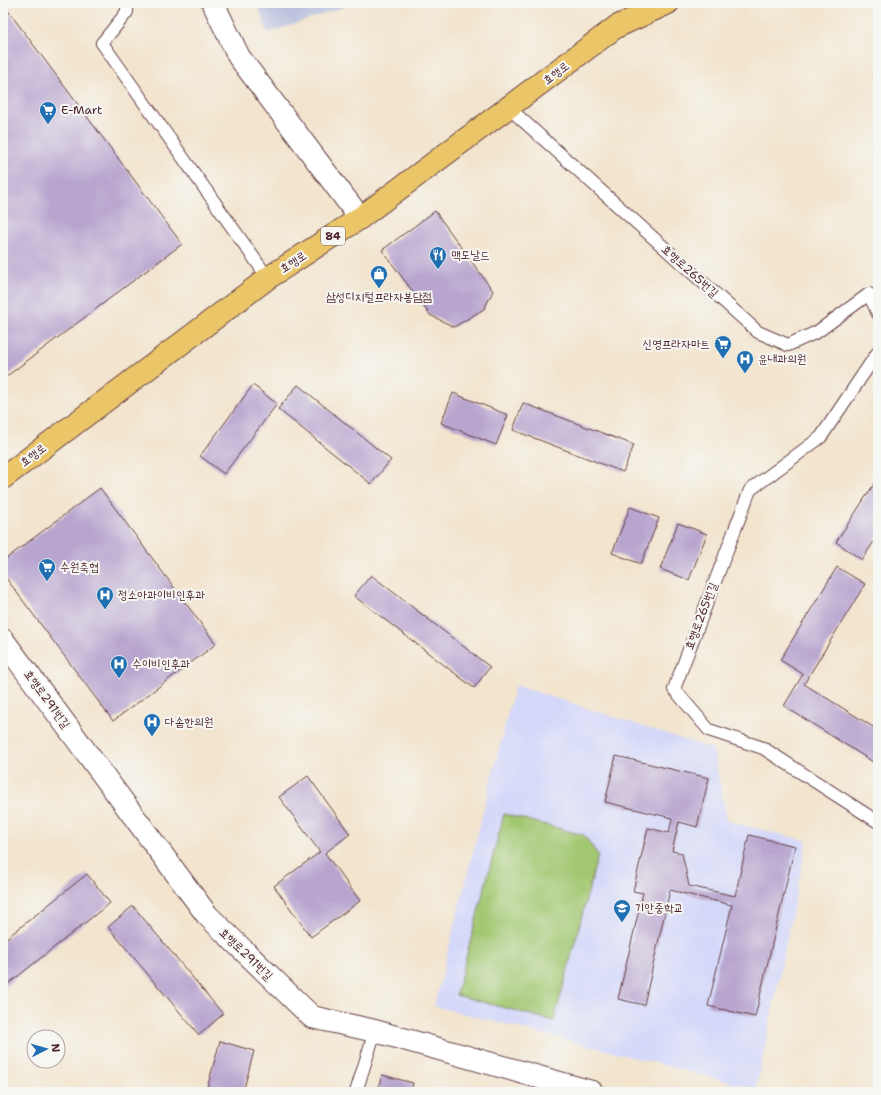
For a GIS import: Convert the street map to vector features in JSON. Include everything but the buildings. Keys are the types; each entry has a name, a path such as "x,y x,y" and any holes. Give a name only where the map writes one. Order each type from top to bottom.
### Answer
{"main road":[{"name":"효행로","path":"3,478 268,278 360,218 616,27 668,3"}],"street":[{"path":"213,3 239,57 360,218"},
{"name":"효행로291번길","path":"6,651 207,915 312,1017 375,1031 592,1092"}],"lane":[{"path":"127,3 127,12 102,43 268,278"},
{"name":"효행로265번길","path":"509,108 758,332 788,345 817,332 869,294 878,314"},
{"name":"효행로265번길","path":"878,352 821,437 750,490 674,689 709,730 763,748 878,822"},
{"path":"356,1092 375,1031"}],"shaded area":[{"path":"257,3 355,3 268,33"},
{"name":"기안중학교","path":"515,685 713,749 727,821 807,841 756,1089 434,1006"}],"green space":[{"path":"504,814 584,835 598,855 554,1021 456,995"}],"place":[{"name":"E-Mart","path":"48,125"},
{"name":"맥도날드","path":"438,270"},
{"name":"삼성디지털프라자봉담점","path":"379,289"},
{"name":"신영프라자마트","path":"723,359"},
{"name":"윤내과의원","path":"745,374"},
{"name":"수원축협","path":"47,582"},
{"name":"정소아과이비인후과","path":"105,610"},
{"name":"수이비인후과","path":"119,679"},
{"name":"다솜한의원","path":"152,737"},
{"name":"기안중학교","path":"622,923"}]}
